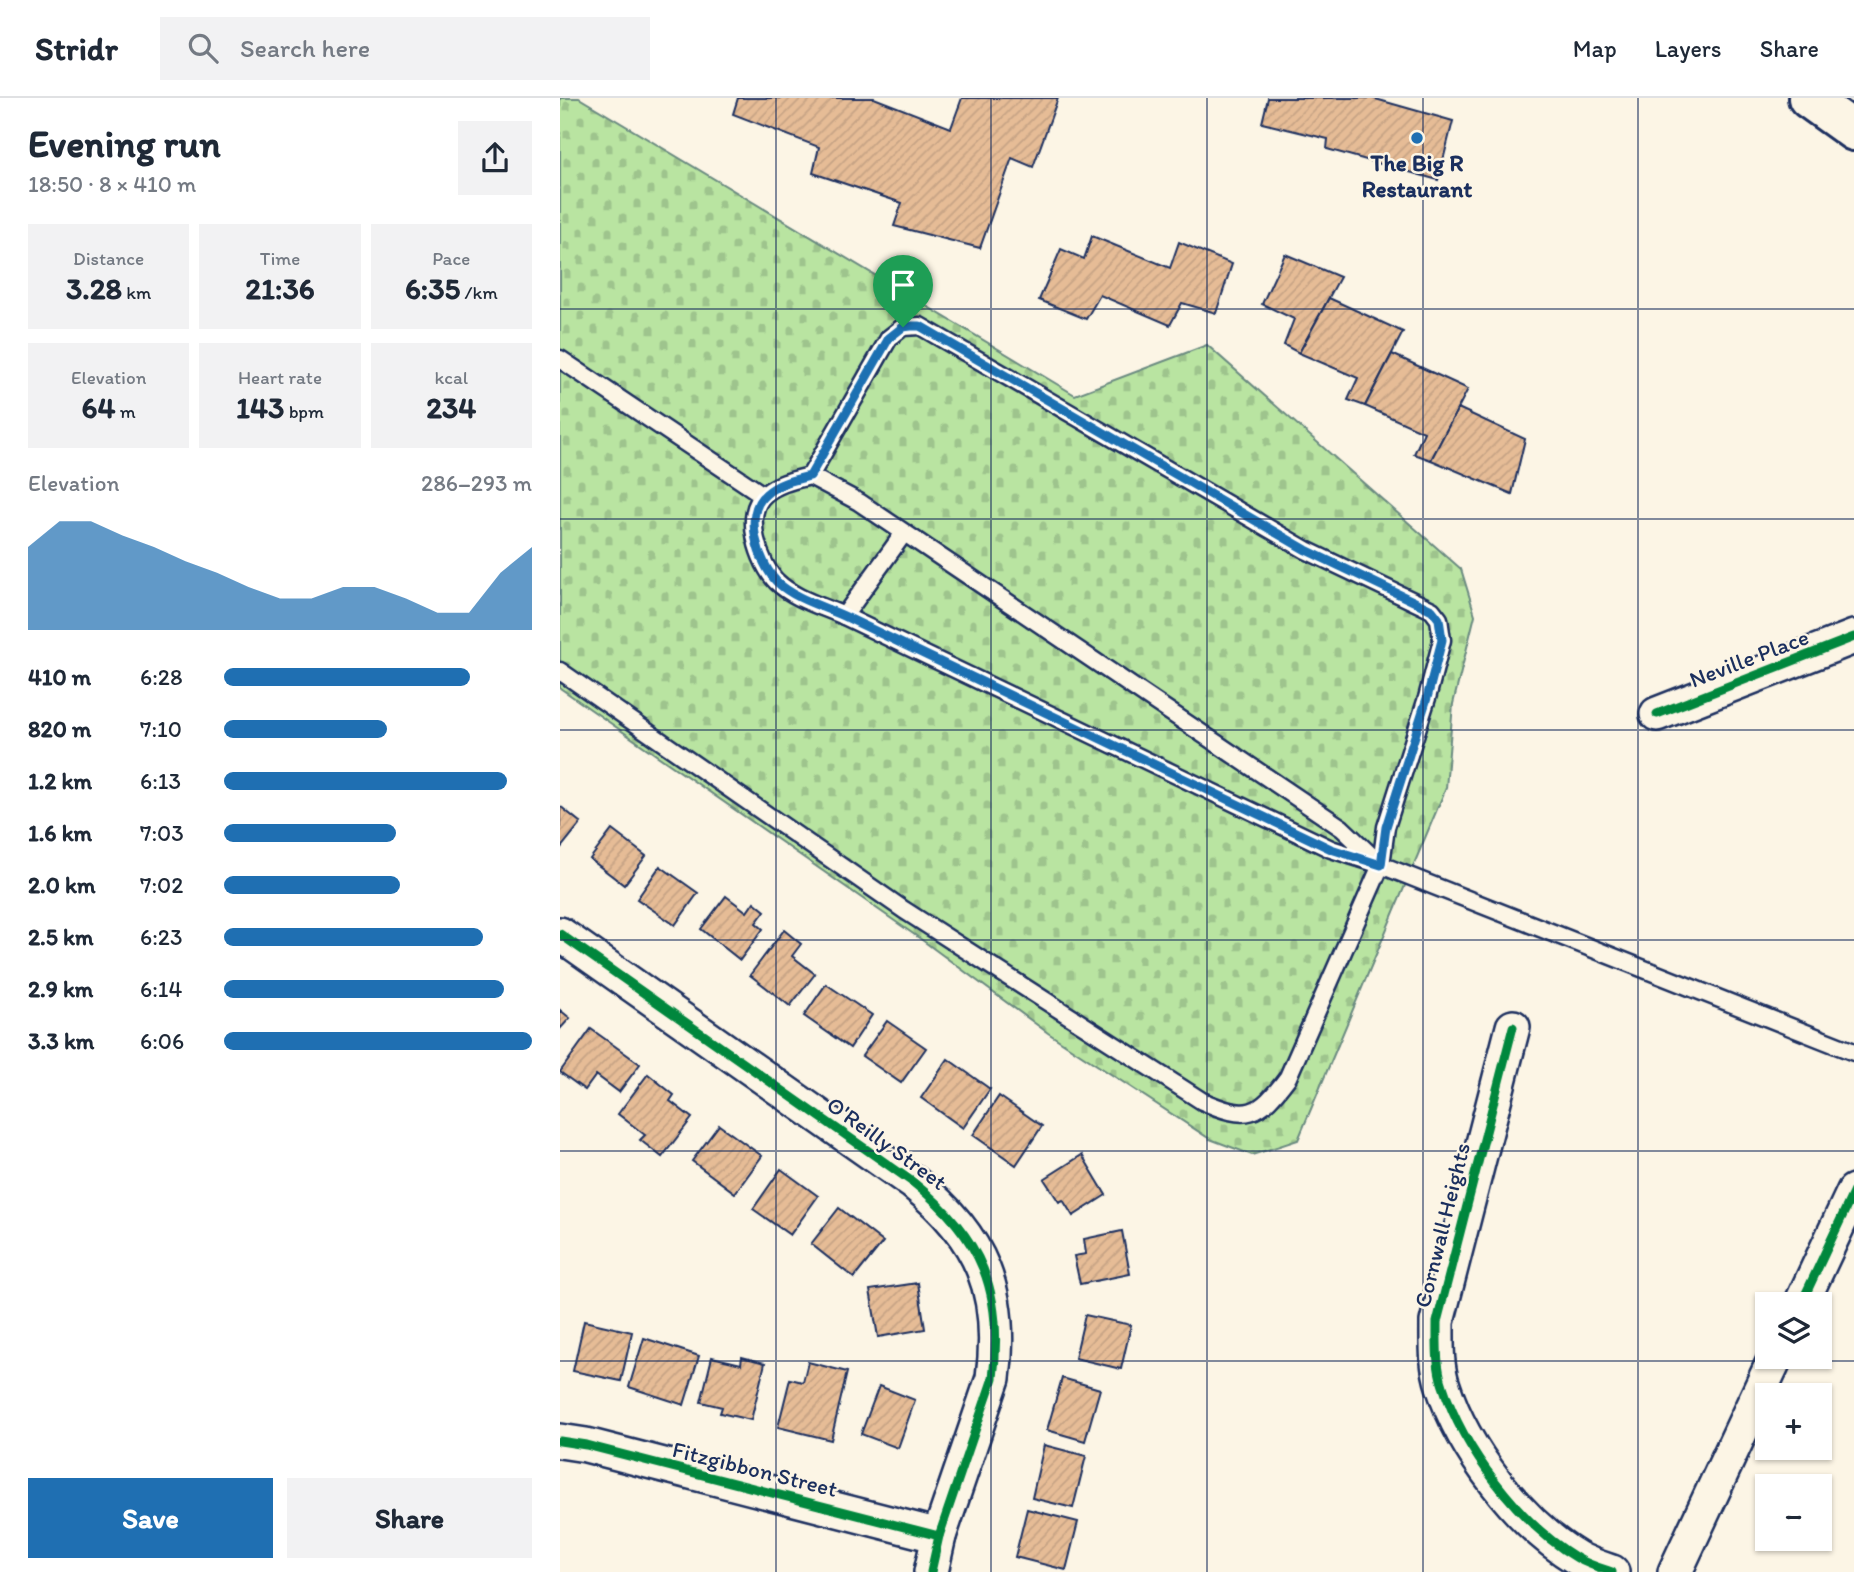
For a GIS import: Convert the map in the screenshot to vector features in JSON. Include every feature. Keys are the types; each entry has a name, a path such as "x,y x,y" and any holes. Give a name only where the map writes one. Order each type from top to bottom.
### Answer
{"street":[{"path":"1808,98 1854,131"},
{"name":"Neville Place","path":"1657,714 1854,637"},
{"name":"O'Reilly Street","path":"560,934 935,1199 955,1220 971,1244 984,1269 997,1324 993,1378 939,1536 931,1572"},
{"name":"Cornwall Heights","path":"1513,1027 1437,1322 1436,1353 1443,1386 1473,1448 1510,1500 1543,1532 1578,1559 1612,1572"},
{"path":"1807,1292 1854,1191"},
{"path":"1675,1572 1770,1369"},
{"name":"Fitzgibbon Street","path":"560,1441 586,1445 939,1536"}],"lane":[{"path":"560,671 904,910 1202,1101 1226,1111 1248,1114 1270,1101 1288,1077 1381,865 1386,827 1424,709 1442,640 1439,619 1432,610 1306,550 920,326 903,327 889,338 810,476"},
{"path":"560,359 763,495"},
{"path":"1381,865 1342,828 859,502 810,476 785,482 763,495 755,515 755,538 762,560 777,581 794,594 1331,849 1381,865 1854,1052"},
{"path":"844,616 904,533"}],"green space":[{"path":"560,98 579,98 1075,395 1207,345 1461,569 1475,615 1453,704 1446,788 1298,1140 1252,1155 1210,1139 1048,1033 922,940 560,688"}],"building":[{"path":"738,98 874,98 951,128 962,98 1058,98 1033,167 1012,158 980,248 894,226 902,203 813,173 819,147 733,114"},
{"path":"1268,98 1372,98 1453,121 1438,180 1327,149 1328,139 1262,123"},
{"path":"1092,236 1170,268 1179,242 1232,264 1216,313 1182,303 1170,325 1100,295 1086,319 1039,300 1061,249 1084,259"},
{"path":"1285,254 1340,277 1299,353 1284,345 1294,319 1262,304"},
{"path":"1329,298 1403,332 1365,406 1348,400 1358,378 1299,353"},
{"path":"1392,354 1468,389 1431,460 1414,454 1424,432 1365,406"},
{"path":"1458,408 1525,439 1512,494 1431,460"},
{"path":"560,806 581,823 560,849"},
{"path":"612,830 646,856 624,885 590,859"},
{"path":"660,866 698,893 675,925 637,899"},
{"path":"726,896 747,912 754,902 765,911 756,923 763,929 740,960 701,929"},
{"path":"784,930 801,944 792,956 815,974 790,1006 750,975"},
{"path":"826,984 872,1015 850,1048 804,1016"},
{"path":"560,1010 570,1018 560,1029"},
{"path":"887,1021 926,1048 901,1083 862,1056"},
{"path":"591,1029 640,1064 619,1092 596,1075 585,1090 560,1072"},
{"path":"948,1059 990,1089 963,1128 921,1098"},
{"path":"648,1074 674,1095 670,1101 692,1118 662,1157 640,1140 645,1135 618,1114"},
{"path":"999,1096 1042,1126 1016,1165 973,1135"},
{"path":"719,1125 762,1156 735,1193 692,1161"},
{"path":"1082,1155 1106,1195 1073,1216 1063,1200 1059,1202 1044,1179"},
{"path":"781,1169 818,1196 790,1235 753,1209"},
{"path":"839,1208 883,1242 854,1278 811,1244"},
{"path":"1122,1231 1130,1274 1080,1284 1074,1256 1086,1254 1084,1239"},
{"path":"918,1283 925,1329 878,1337 870,1290"},
{"path":"1085,1315 1131,1325 1121,1369 1075,1358"},
{"path":"584,1321 632,1332 621,1381 573,1371"},
{"path":"644,1338 699,1356 684,1405 629,1387"},
{"path":"712,1357 741,1364 742,1357 765,1363 751,1420 720,1413 722,1407 701,1402"},
{"path":"808,1362 847,1372 831,1440 778,1427 790,1379 803,1382"},
{"path":"1062,1378 1100,1389 1085,1441 1047,1430"},
{"path":"879,1386 915,1400 898,1448 861,1434"},
{"path":"1044,1445 1086,1456 1073,1508 1032,1498"},
{"path":"1027,1509 1078,1522 1066,1570 1015,1557"}],"cycle path":[{"path":"1657,714 1854,637"},
{"path":"560,934 914,1183 957,1224 972,1246 991,1293 996,1347 993,1378 939,1536 931,1572"},
{"path":"1513,1027 1437,1322 1439,1371 1464,1435 1496,1483 1535,1526 1556,1543 1581,1560 1612,1572"},
{"path":"1807,1292 1854,1191"},
{"path":"560,1441 586,1445 939,1536"}],"place":[{"name":"The Big R Restaurant","path":"1417,138"}],"route":[{"path":"920,326 1251,520 1306,550 1432,610 1439,619 1442,640 1427,698 1386,827 1381,865 1331,849 794,594 777,581 762,560 755,538 755,515 763,495 785,482 810,476 889,338 903,327 920,326"}]}
